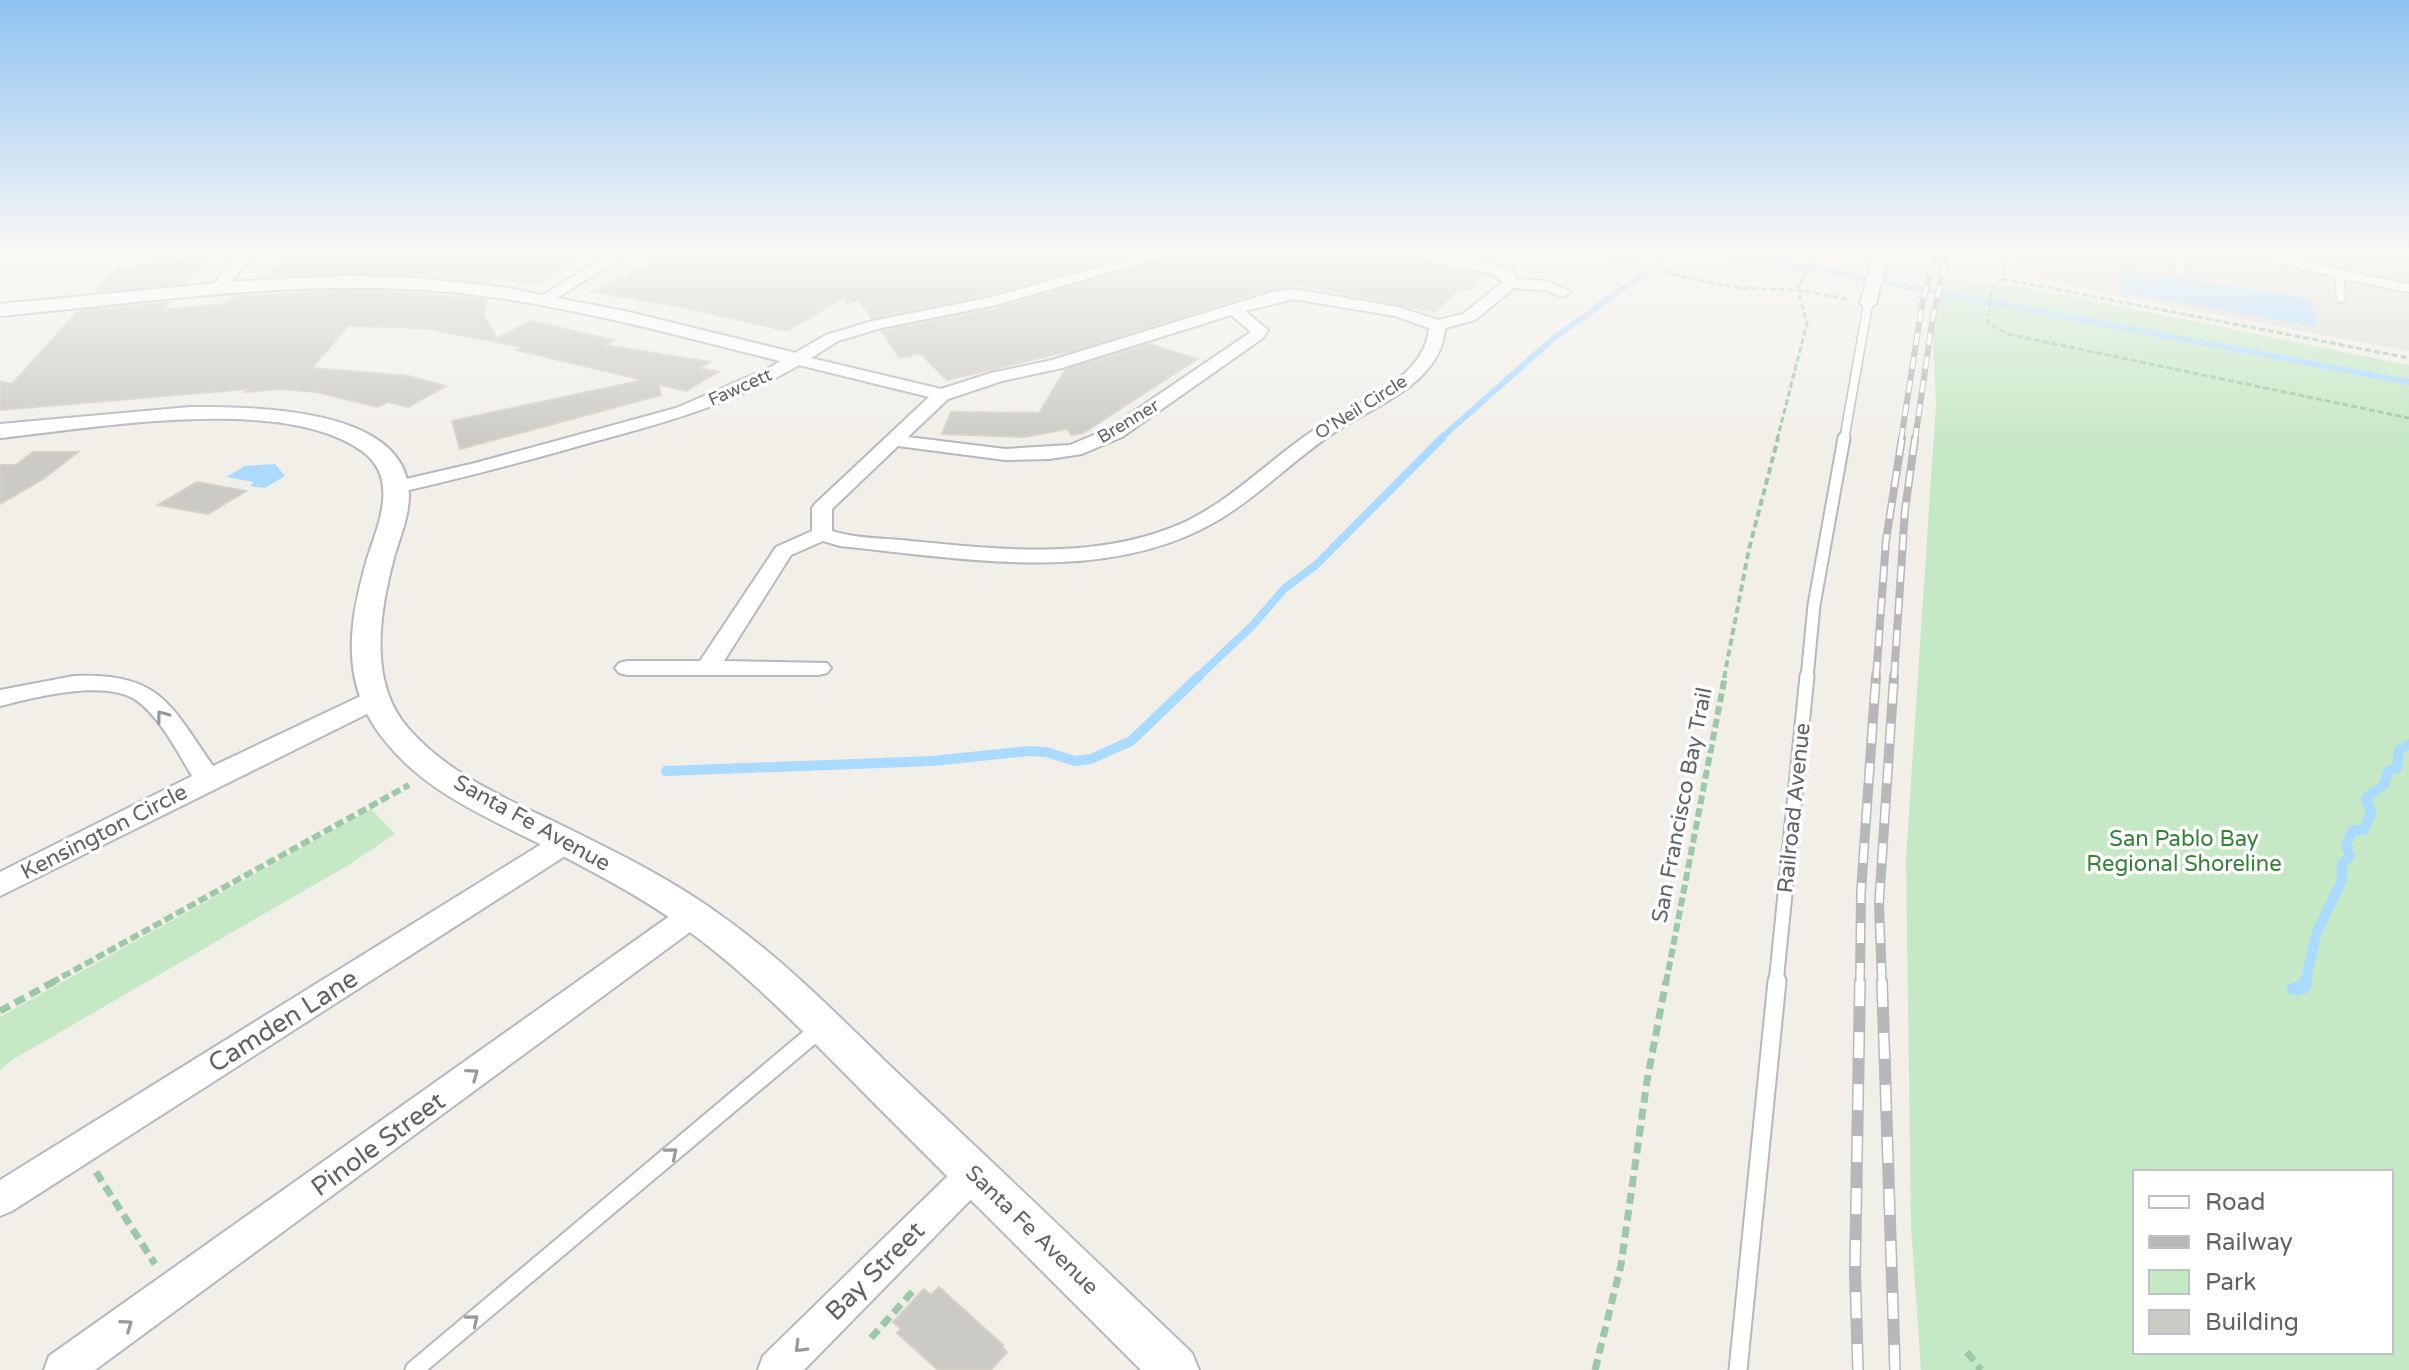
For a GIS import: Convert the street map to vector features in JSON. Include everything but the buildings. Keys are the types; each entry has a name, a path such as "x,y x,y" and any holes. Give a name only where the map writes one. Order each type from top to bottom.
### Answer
{"street":[{"path":"616,316 942,395"},
{"name":"Fawcett","path":"396,487 479,468 682,412 773,373 832,338 919,316"},
{"path":"707,668 783,551 822,534 822,508 942,395 1214,316"},
{"name":"Brenner","path":"895,440 944,448 1024,453 1068,451 1094,442 1115,433 1257,335 1260,330 1258,326 1243,316"},
{"path":"1410,316 1437,325 1470,316"},
{"name":"O'Neil Circle","path":"822,534 840,540 1055,557 1136,548 1192,526 1243,496 1312,437 1415,373 1437,344 1437,325"},
{"path":"0,431 214,414 285,417 332,427 368,444 389,467 396,487"},
{"name":"Santa Fe Avenue","path":"396,487 390,525 369,600 367,682 374,700 395,733 436,769 507,814 653,889 731,943 974,1173 1175,1370"},
{"path":"627,668 819,668"},
{"name":"Kensington Circle","path":"0,698 91,684 134,689 156,707 208,779"},
{"name":"Kensington Circle","path":"0,885 208,779 374,700"},
{"name":"Camden Lane","path":"0,1199 566,842"},
{"name":"Pinole Street","path":"63,1370 691,916"},
{"name":"Bay Street","path":"777,1370 974,1173"}],"lane":[{"name":"Railroad Avenue","path":"1738,1370 1814,605 1866,316"},
{"path":"414,1370 822,1027"}],"path":[{"name":"San Francisco Bay Trail","path":"1595,1370 1621,1265 1647,1081 1749,549 1807,323 1805,316"},
{"path":"1989,316 1988,323 2007,334 2409,418"},
{"path":"2193,316 2409,358"},
{"path":"0,1011 436,769"},
{"path":"81,1148 173,1292"},
{"path":"871,1338 913,1291"},
{"path":"1967,1352 1981,1370"}],"shaded area":[{"path":"2222,316 2409,316 2409,351"}],"green space":[{"name":"San Pablo Bay Regional Shoreline","path":"1933,316 2167,316 2409,365 2409,1370 1921,1370 1911,1226 1906,858 1936,403"},
{"path":"371,809 395,834 350,864 12,1060 0,1070 0,1017"}],"water":[{"path":"2256,316 2315,316 2318,327"},
{"path":"275,464 285,476 265,488 250,486 254,482 226,477 245,466"}],"waterway":[{"path":"1439,440 1554,338 1585,316"},
{"path":"2062,316 2409,382"},
{"path":"1197,678 1252,626 1285,588 1316,565 1442,438"},
{"path":"666,771 933,761 1028,751 1046,752 1075,761 1091,759 1131,741 1199,676"},
{"path":"2305,983 2317,932 2342,880 2342,864 2350,856 2346,846 2352,831 2364,830 2371,813 2366,798 2384,785 2388,771 2397,768 2399,750 2409,744"},
{"path":"2293,989 2304,987 2306,981"}],"railway":[{"path":"1901,440 1920,316"},
{"path":"1915,440 1933,316"},
{"path":"1876,678 1886,540 1902,438"},
{"path":"1894,678 1905,510 1915,438"},
{"path":"1860,983 1861,892 1876,676"},
{"path":"1882,983 1879,904 1894,676"},
{"path":"1858,1370 1855,1271 1860,981"},
{"path":"1882,981 1895,1370"}]}
